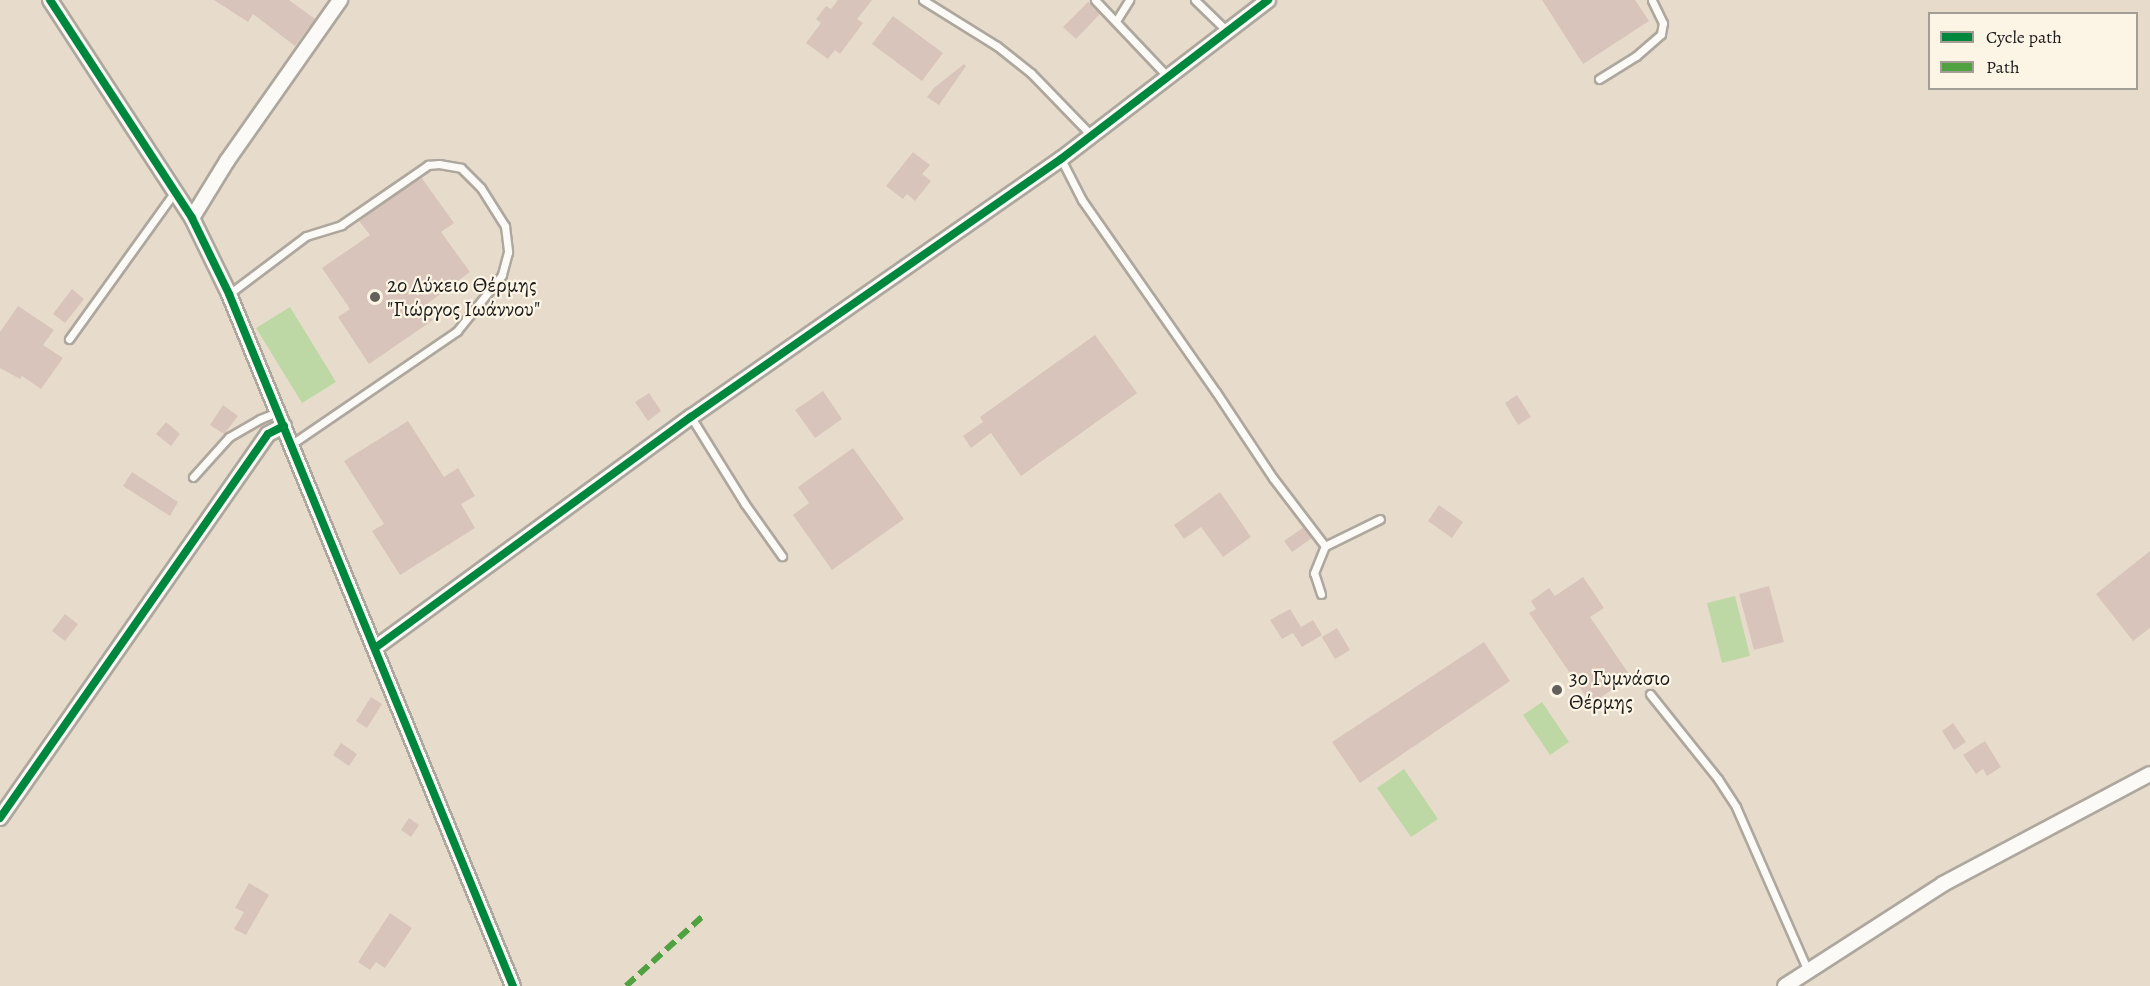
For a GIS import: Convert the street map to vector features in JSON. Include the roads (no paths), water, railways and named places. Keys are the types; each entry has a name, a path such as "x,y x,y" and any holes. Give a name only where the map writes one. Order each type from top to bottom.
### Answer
{"street":[{"path":"50,0 192,218 229,294 513,986"},
{"path":"192,218 227,161 340,0"},
{"path":"375,648 691,417 1061,159 1268,0"},
{"path":"0,818 268,434 284,426"},
{"path":"1785,986 1943,884 2150,774"}],"lane":[{"path":"923,0 997,46 1031,73 1092,136"},
{"path":"1095,0 1169,78"},
{"path":"1116,21 1129,0"},
{"path":"1195,0 1228,32"},
{"path":"1599,79 1636,56 1661,34 1663,23 1652,0"},
{"path":"1061,159 1082,200 1273,478 1325,546"},
{"path":"229,294 306,236 341,225 428,165 439,164 461,168 481,188 505,226 508,252 502,275 457,331 376,389 292,444"},
{"path":"69,339 174,193"},
{"path":"193,477 229,437 260,419 278,412"},
{"path":"691,417 745,504 782,555"},
{"path":"1321,594 1314,573 1325,546 1380,519"},
{"path":"1650,694 1718,779 1736,807 1808,971"}],"place":[{"name":"2ο Λύκειο Θέρμης \"Γιώργος Ιωάννου\"","path":"375,297"},
{"name":"3ο Γυμνάσιο Θέρμης","path":"1557,690"}]}
